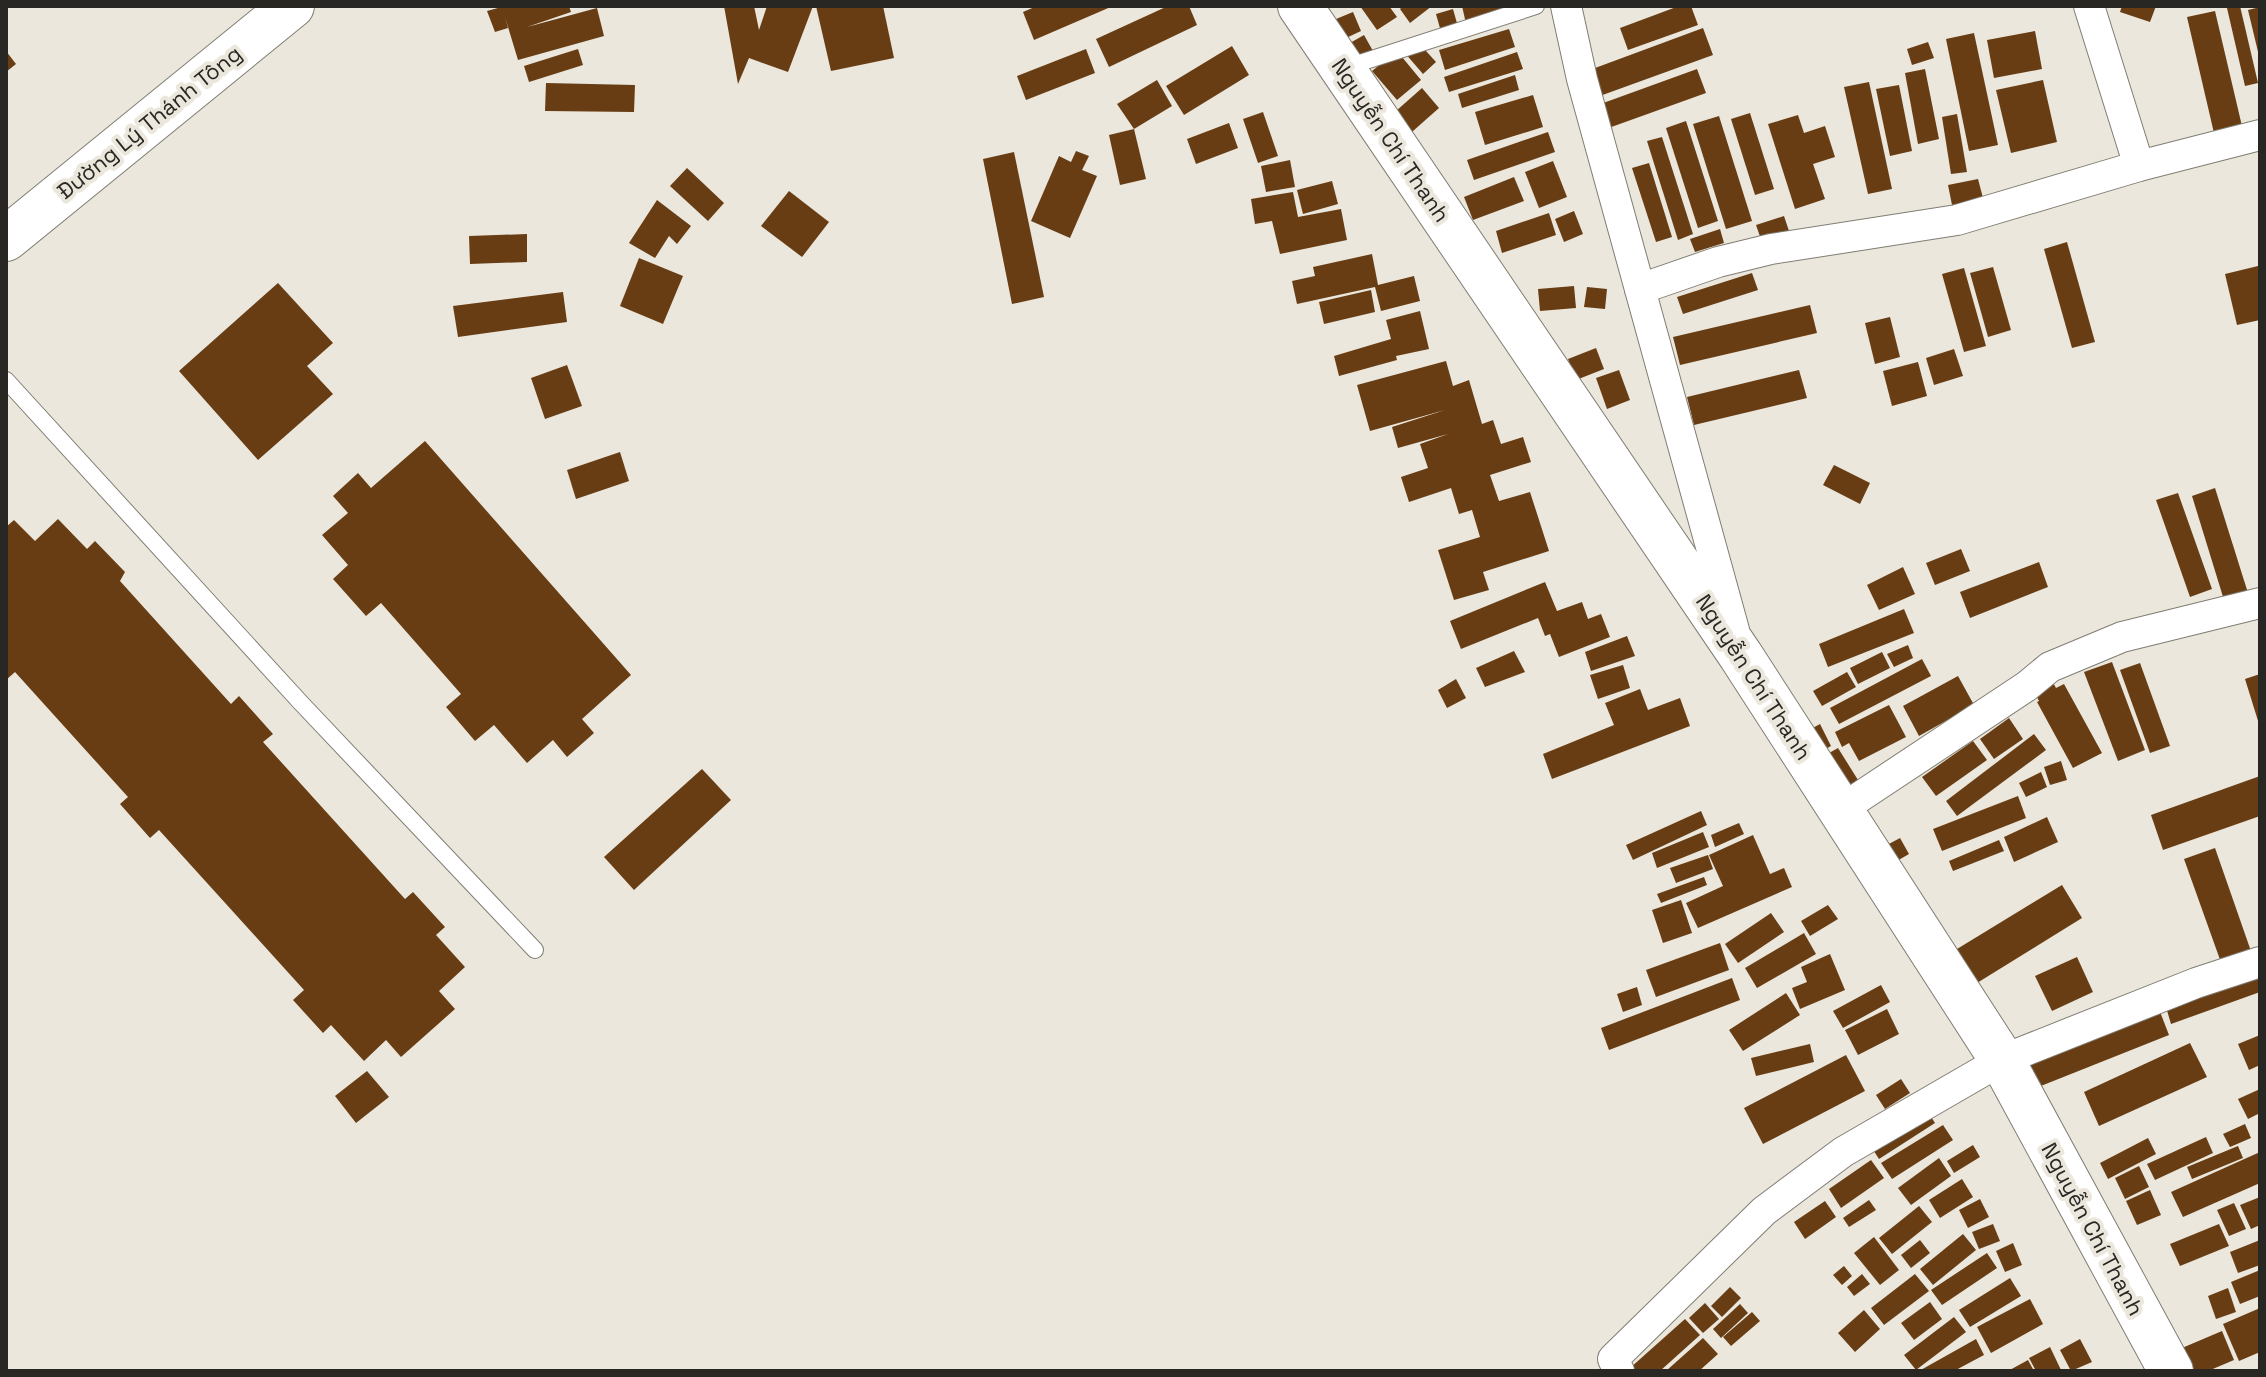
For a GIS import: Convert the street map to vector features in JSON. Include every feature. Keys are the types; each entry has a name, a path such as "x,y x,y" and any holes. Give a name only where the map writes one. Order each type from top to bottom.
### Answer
{"main road":[{"name":"Đường Lý Thánh Tông","path":"6,239 292,6"},
{"name":"Nguyễn Chí Thanh","path":"1300,6 1741,656 2002,1060 2171,1371"}],"street":[{"path":"1566,6 1582,79 1741,656"},
{"path":"2089,6 2139,166"},
{"path":"1640,289 1718,262 1771,249 1957,220 2139,166 2260,135"},
{"path":"1840,810 2027,686 2050,667 2122,637 2260,603"},
{"path":"1619,1371 1613,1359 1764,1211 1843,1152 2002,1060 2196,983 2260,962"}],"lane":[{"path":"1343,68 1536,6"},
{"path":"6,380 301,703 535,950"}],"building":[{"path":"505,6 569,6 571,12 527,27 597,8 604,36 518,60 505,17 508,28 495,32 487,11"},
{"path":"724,6 754,6 759,30 767,6 813,6 788,72 749,58 738,84"},
{"path":"816,6 883,6 894,58 831,71"},
{"path":"1037,6 1113,6 1034,40 1023,12"},
{"path":"1168,6 1189,6 1197,25 1109,67 1096,39"},
{"path":"1360,6 1389,6 1397,17 1377,30"},
{"path":"1403,6 1432,6 1410,23 1400,9"},
{"path":"1462,6 1504,6 1507,19 1467,28"},
{"path":"1679,6 1691,6 1698,25 1628,50 1620,28"},
{"path":"2122,6 2156,6 2150,22 2120,12"},
{"path":"2240,6 2258,83 2245,86 2227,8"},
{"path":"2260,7 2260,56 2259,56 2248,10"},
{"path":"1453,9 1460,34 1443,39 1436,14"},
{"path":"2215,11 2245,139 2217,146 2187,17"},
{"path":"1353,12 1361,31 1344,39 1336,19"},
{"path":"1703,28 1713,55 1597,97 1587,71"},
{"path":"1509,29 1515,47 1445,70 1439,50"},
{"path":"2035,31 2042,69 1994,78 1987,40"},
{"path":"1974,33 1998,145 1969,151 1946,39"},
{"path":"1364,35 1373,51 1345,67 1336,51"},
{"path":"1417,41 1436,62 1423,74 1404,52"},
{"path":"1928,42 1934,58 1912,65 1907,49"},
{"path":"1232,46 1249,75 1184,115 1166,86"},
{"path":"578,49 583,65 529,82 524,66"},
{"path":"1086,49 1095,73 1026,100 1017,76"},
{"path":"6,51 16,64 6,72"},
{"path":"1397,51 1421,80 1397,100 1372,71"},
{"path":"1517,52 1523,69 1449,92 1444,77"},
{"path":"1697,69 1706,93 1603,130 1595,106"},
{"path":"1925,69 1939,139 1918,144 1905,73"},
{"path":"1515,75 1519,90 1462,108 1458,94"},
{"path":"1157,80 1172,106 1134,129 1117,104"},
{"path":"2043,80 2057,142 2011,153 1996,90"},
{"path":"1869,82 1892,189 1868,194 1844,87"},
{"path":"546,83 635,85 634,112 545,111"},
{"path":"1899,85 1912,151 1890,156 1876,89"},
{"path":"1422,88 1439,108 1404,139 1387,119"},
{"path":"1533,95 1543,127 1485,145 1475,112"},
{"path":"1263,112 1278,156 1258,163 1243,119"},
{"path":"1750,113 1774,189 1755,195 1731,119"},
{"path":"1957,114 1967,172 1951,174 1942,117"},
{"path":"1798,115 1804,133 1825,126 1835,157 1813,164 1825,199 1795,209 1768,124"},
{"path":"1719,116 1752,221 1726,229 1693,124"},
{"path":"1686,121 1718,221 1698,228 1666,128"},
{"path":"1229,123 1238,148 1196,164 1187,139"},
{"path":"1134,129 1146,179 1120,185 1109,135"},
{"path":"1548,132 1555,152 1474,180 1467,160"},
{"path":"1662,137 1693,234 1678,240 1647,141"},
{"path":"1076,151 1089,156 1082,170 1097,176 1070,238 1031,221 1059,156 1071,162"},
{"path":"1014,152 1044,297 1012,304 983,159"},
{"path":"1290,160 1295,187 1266,192 1261,166"},
{"path":"1553,161 1567,197 1539,208 1525,172"},
{"path":"1649,163 1672,237 1656,242 1632,168"},
{"path":"687,168 724,203 708,221 670,186"},
{"path":"1514,177 1524,201 1473,220 1464,197"},
{"path":"1978,179 1983,198 1952,205 1948,185"},
{"path":"1332,181 1338,204 1303,214 1297,190"},
{"path":"789,191 829,222 802,257 761,226"},
{"path":"1293,192 1298,217 1341,209 1347,240 1280,254 1272,221 1255,224 1251,199"},
{"path":"657,200 691,226 677,244 669,236 655,258 629,243"},
{"path":"1574,211 1583,234 1564,242 1555,219"},
{"path":"1549,213 1556,235 1502,253 1496,231"},
{"path":"1784,216 1791,237 1763,245 1756,225"},
{"path":"1720,229 1724,243 1695,252 1690,239"},
{"path":"527,234 527,262 470,264 469,236"},
{"path":"2067,242 2095,342 2072,348 2044,249"},
{"path":"1372,254 1378,285 1414,276 1420,301 1381,311 1375,287 1297,304 1292,281 1315,276 1313,267"},
{"path":"639,258 683,276 663,324 620,306"},
{"path":"2258,266 2260,320 2237,325 2225,274"},
{"path":"1993,267 2011,330 1988,337 1970,273"},
{"path":"1964,268 1986,346 1964,352 1942,274"},
{"path":"1752,273 1758,290 1683,314 1677,297"},
{"path":"278,283 333,343 307,366 333,394 258,460 179,371"},
{"path":"1574,286 1576,308 1540,311 1538,289"},
{"path":"1587,287 1607,289 1605,309 1584,307"},
{"path":"1371,290 1375,312 1324,324 1319,302"},
{"path":"563,292 567,322 458,337 453,306"},
{"path":"1810,305 1817,333 1680,365 1673,337"},
{"path":"1420,311 1429,349 1396,356 1397,360 1339,376 1334,356 1391,339 1386,320"},
{"path":"1890,317 1900,357 1875,364 1865,323"},
{"path":"1596,348 1604,369 1576,380 1568,359"},
{"path":"1954,349 1963,376 1934,385 1926,358"},
{"path":"1446,361 1453,386 1469,380 1482,424 1493,420 1501,444 1523,437 1531,462 1490,475 1499,501 1530,492 1549,551 1483,572 1489,590 1454,600 1438,550 1480,537 1472,510 1459,514 1451,488 1409,502 1401,477 1428,468 1420,444 1448,434 1398,448 1392,427 1445,410 1370,431 1357,385"},
{"path":"1918,362 1927,396 1892,406 1883,371"},
{"path":"567,365 582,406 545,419 531,378"},
{"path":"1619,370 1630,400 1607,409 1596,378"},
{"path":"1799,370 1807,398 1694,425 1687,397"},
{"path":"425,441 631,675 582,719 594,733 567,757 553,740 527,763 494,725 475,741 446,707 461,694 381,603 366,616 333,579 348,565 322,535 348,513 333,496 358,473 371,488"},
{"path":"620,452 629,481 576,499 567,470"},
{"path":"1834,465 1870,483 1860,504 1823,485"},
{"path":"2215,488 2248,593 2224,600 2192,496"},
{"path":"2178,493 2212,589 2190,597 2156,500"},
{"path":"58,519 87,549 95,541 125,572 120,581 231,704 239,696 273,734 263,742 405,899 413,892 445,927 436,935 465,967 439,991 455,1009 401,1057 386,1040 364,1061 331,1025 323,1033 293,1000 304,990 159,830 150,838 120,804 128,797 15,672 6,680 6,527 14,520 35,541"},
{"path":"1961,549 1970,571 1935,585 1926,563"},
{"path":"2039,562 2048,587 1970,618 1960,592"},
{"path":"1903,567 1915,594 1879,610 1867,585"},
{"path":"1545,582 1557,611 1582,602 1588,619 1601,614 1610,637 1559,657 1550,634 1545,636 1538,618 1461,649 1450,621"},
{"path":"1904,609 1914,633 1828,667 1819,644"},
{"path":"1627,636 1635,656 1591,671 1585,652"},
{"path":"1908,645 1913,658 1894,667 1887,654"},
{"path":"1514,651 1525,672 1485,687 1476,668"},
{"path":"1882,652 1890,668 1858,684 1850,668"},
{"path":"1922,659 1931,676 1839,724 1830,708"},
{"path":"2112,662 2145,750 2118,761 2084,672"},
{"path":"2140,663 2170,746 2150,753 2120,670"},
{"path":"1623,665 1630,688 1598,699 1590,675"},
{"path":"1847,672 1856,687 1822,706 1813,691"},
{"path":"2260,674 2260,724 2259,724 2245,679"},
{"path":"1958,676 1974,705 1919,736 1903,706"},
{"path":"1456,679 1466,698 1447,708 1438,690"},
{"path":"2051,679 2056,688 2064,684 2102,753 2073,768 2033,689"},
{"path":"1640,689 1648,710 1680,698 1690,726 1552,779 1543,754 1614,725 1605,703"},
{"path":"1889,705 1906,737 1859,761 1849,743 1842,747 1835,732"},
{"path":"2009,718 2023,739 1994,759 1980,739"},
{"path":"1820,724 1831,746 1811,757 1800,735"},
{"path":"2034,734 2046,750 1957,816 1946,801"},
{"path":"1973,741 1987,760 1936,796 1922,777"},
{"path":"1838,748 1858,780 1835,794 1815,761"},
{"path":"2061,761 2067,780 2050,785 2044,767"},
{"path":"702,769 731,800 634,890 604,857"},
{"path":"2041,772 2047,787 2026,797 2019,783"},
{"path":"2260,776 2260,816 2163,850 2151,815"},
{"path":"2018,796 2026,818 1942,851 1933,829"},
{"path":"1701,811 1707,825 1633,860 1626,845"},
{"path":"2047,817 2058,842 2014,862 2004,837"},
{"path":"1739,823 1744,834 1715,847 1711,835"},
{"path":"1703,832 1709,847 1657,868 1652,853"},
{"path":"1753,835 1770,874 1784,868 1792,887 1698,928 1686,903 1723,886 1709,855"},
{"path":"1900,838 1909,854 1883,869 1874,852"},
{"path":"1999,840 2004,851 1953,871 1949,861"},
{"path":"2215,848 2253,957 2223,968 2184,859"},
{"path":"1708,855 1713,869 1676,883 1670,868"},
{"path":"1704,877 1707,885 1661,903 1657,894"},
{"path":"2062,885 2082,918 1977,983 1957,949"},
{"path":"1681,900 1692,933 1663,943 1652,910"},
{"path":"1828,905 1838,919 1810,936 1801,921"},
{"path":"1771,913 1784,932 1738,963 1725,944"},
{"path":"1804,933 1816,954 1757,988 1745,968"},
{"path":"1720,943 1729,970 1656,997 1646,970"},
{"path":"1830,954 1845,990 1800,1009 1792,988 1807,982 1801,967"},
{"path":"2077,957 2093,992 2052,1011 2035,976"},
{"path":"2260,973 2260,992 2171,1024 2166,1007"},
{"path":"1732,978 1740,1000 1609,1050 1601,1028"},
{"path":"1881,985 1890,1002 1843,1028 1833,1011"},
{"path":"1637,987 1642,1005 1623,1012 1617,994"},
{"path":"1786,993 1800,1015 1743,1051 1729,1030"},
{"path":"2157,1004 2169,1035 2021,1094 2010,1063"},
{"path":"1887,1009 1899,1034 1858,1055 1845,1030"},
{"path":"2260,1035 2260,1065 2249,1070 2238,1044"},
{"path":"2190,1043 2207,1077 2099,1126 2084,1092"},
{"path":"1810,1044 1814,1062 1756,1076 1751,1058"},
{"path":"1846,1055 1865,1091 1763,1144 1744,1108"},
{"path":"367,1071 389,1097 356,1123 335,1096"},
{"path":"1901,1079 1910,1093 1885,1109 1876,1095"},
{"path":"2260,1089 2260,1113 2248,1119 2238,1099"},
{"path":"1926,1109 1935,1123 1879,1159 1870,1145"},
{"path":"2245,1124 2251,1138 2230,1147 2223,1134"},
{"path":"1943,1125 1953,1140 1892,1179 1881,1163"},
{"path":"2206,1137 2213,1153 2155,1180 2147,1164"},
{"path":"2148,1138 2156,1154 2108,1179 2100,1163"},
{"path":"1973,1145 1980,1157 1954,1173 1947,1161"},
{"path":"2238,1146 2243,1158 2192,1179 2187,1167"},
{"path":"2260,1152 2260,1183 2183,1217 2171,1192"},
{"path":"1939,1158 1951,1176 1911,1205 1898,1188"},
{"path":"1871,1160 1884,1178 1841,1208 1829,1189"},
{"path":"2139,1166 2149,1187 2125,1199 2115,1178"},
{"path":"1962,1179 1973,1197 1940,1218 1929,1200"},
{"path":"2150,1190 2161,1215 2137,1225 2126,1201"},
{"path":"2260,1197 2260,1225 2251,1229 2240,1205"},
{"path":"1980,1199 1989,1217 1968,1228 1959,1210"},
{"path":"1869,1200 1876,1210 1849,1227 1843,1218"},
{"path":"1825,1201 1836,1217 1805,1239 1794,1222"},
{"path":"2234,1203 2246,1229 2229,1236 2217,1210"},
{"path":"1919,1206 1932,1222 1892,1254 1879,1238"},
{"path":"1993,1224 2000,1241 1979,1249 1972,1232"},
{"path":"2219,1224 2229,1246 2180,1266 2170,1244"},
{"path":"1963,1234 1976,1250 1933,1285 1920,1269"},
{"path":"1874,1237 1899,1270 1880,1285 1854,1253"},
{"path":"1920,1240 1930,1253 1911,1268 1901,1255"},
{"path":"2260,1240 2260,1265 2238,1273 2230,1252"},
{"path":"2013,1243 2022,1265 2005,1272 1996,1251"},
{"path":"1987,1253 1997,1268 1942,1305 1931,1290"},
{"path":"1844,1266 1852,1276 1842,1285 1833,1275"},
{"path":"2260,1270 2260,1296 2240,1304 2231,1282"},
{"path":"1862,1274 1870,1284 1854,1296 1847,1287"},
{"path":"1915,1274 1929,1291 1884,1325 1871,1308"},
{"path":"2010,1278 2021,1296 1970,1327 1959,1310"},
{"path":"1730,1287 1741,1298 1722,1317 1711,1306"},
{"path":"2228,1288 2236,1312 2216,1319 2208,1296"},
{"path":"2030,1299 2043,1324 1991,1353 1977,1327"},
{"path":"1930,1302 1942,1319 1914,1340 1901,1323"},
{"path":"1705,1303 1719,1319 1703,1333 1689,1318"},
{"path":"1740,1304 1748,1313 1721,1338 1713,1329"},
{"path":"2260,1308 2260,1352 2239,1361 2223,1324"},
{"path":"1864,1310 1880,1329 1855,1352 1838,1333"},
{"path":"1752,1312 1760,1321 1731,1346 1723,1337"},
{"path":"1954,1317 1966,1332 1916,1370 1904,1355"},
{"path":"1685,1319 1700,1335 1660,1371 1633,1371 1630,1368"},
{"path":"2222,1331 2234,1360 2208,1371 2192,1371 2182,1348"},
{"path":"1703,1338 1718,1354 1699,1371 1666,1371"},
{"path":"1976,1339 1984,1355 1954,1371 1919,1371"},
{"path":"2080,1339 2092,1362 2071,1371 2060,1350"},
{"path":"2050,1347 2061,1370 2036,1371 2029,1358"},
{"path":"2028,1360 2034,1371 2008,1371"}]}
